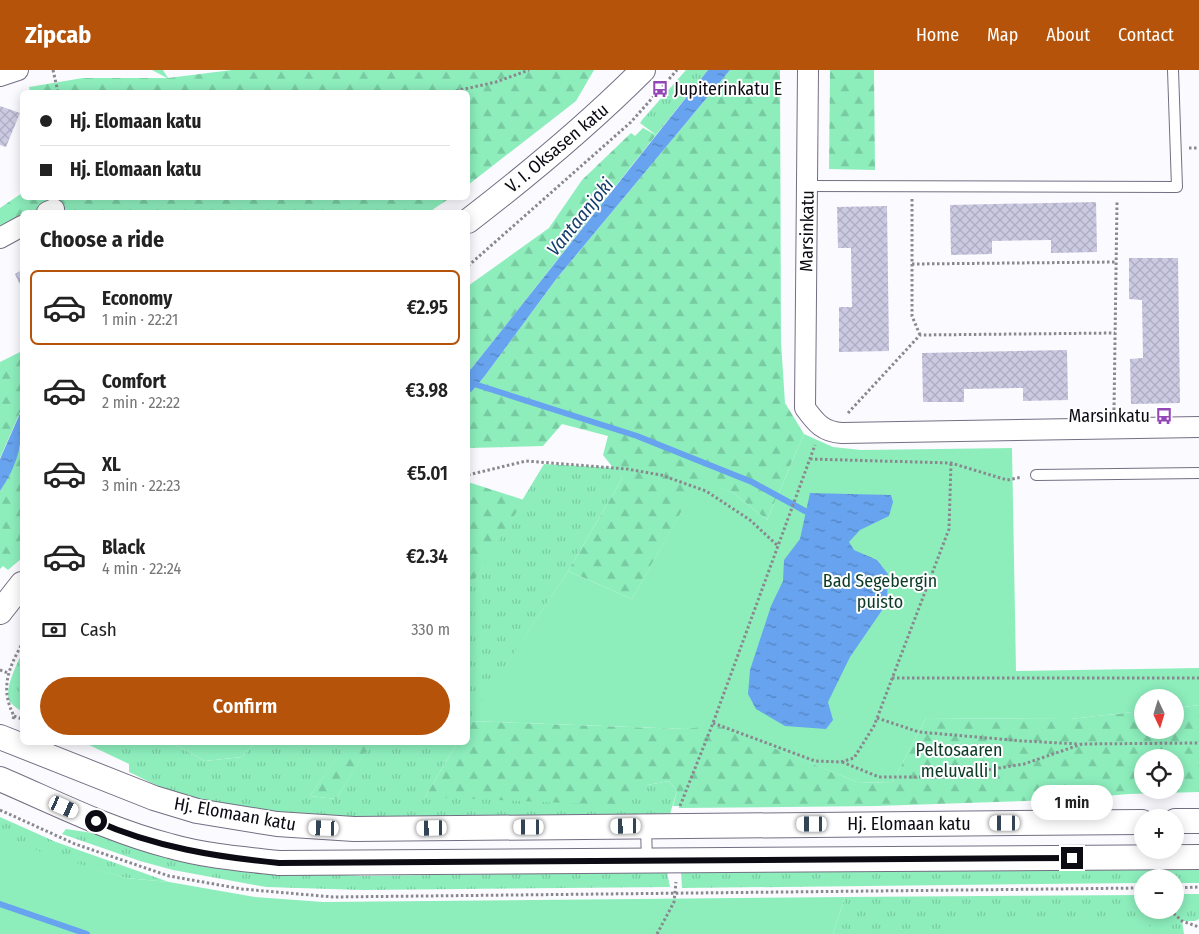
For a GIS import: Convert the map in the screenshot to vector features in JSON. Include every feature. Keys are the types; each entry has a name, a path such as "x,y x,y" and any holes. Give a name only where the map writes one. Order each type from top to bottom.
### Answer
{"street":[{"path":"0,76 18,70"},
{"name":"V. I. Oksasen katu","path":"470,219 538,167 606,107 643,70"},
{"name":"Marsinkatu","path":"808,70 805,408 816,424 828,430"},
{"path":"0,238 20,227"},
{"path":"828,430 1199,427"},
{"path":"0,612 20,587"},
{"name":"Hj. Elomaan katu","path":"2,739 154,798 197,811 277,824 354,829 1134,822"},
{"name":"Hj. Elomaan katu","path":"0,779 112,828 171,847 238,859 279,863 1199,857"},
{"path":"1184,821 1199,821"}],"lane":[{"path":"807,186 1177,187 1173,70"},
{"path":"1036,475 1199,473"},
{"path":"646,826 647,862"}],"path":[{"path":"53,70 58,90"},
{"path":"460,90 496,82 529,70"},
{"path":"470,264 631,122 677,70"},
{"path":"911,186 912,316 920,335"},
{"path":"1114,428 1118,186"},
{"path":"912,264 1116,262"},
{"path":"676,825 679,808 713,723 804,473 810,458 828,430 920,335 1115,333"},
{"path":"810,458 951,463 1007,480 1036,475"},
{"path":"470,475 526,461 627,469 661,475 706,491 750,520 778,546"},
{"path":"713,723 815,761 841,762 854,758 877,718 949,529 951,463"},
{"path":"20,648 3,686 8,706 14,716 20,718"},
{"path":"0,670 8,673"},
{"path":"892,678 1199,678"},
{"path":"2,739 14,716"},
{"path":"877,718 919,732 1023,741 1082,744 1199,743"},
{"path":"841,762 878,777 943,777 1024,764 1082,744"},
{"path":"1184,888 1199,887"},
{"path":"1180,919 1199,927"}],"green space":[{"path":"152,70 163,70 168,78 232,70 594,70 576,101 470,183 470,90 30,90 29,87 83,78 167,78"},
{"path":"686,70 708,70 656,135 640,123"},
{"path":"730,70 780,70 781,342 785,403 804,434 767,520 732,492 699,481 632,599 568,571 622,479 603,455 608,436 562,424 543,446 470,448 470,391 484,377 557,278"},
{"path":"830,70 874,70 875,170 829,169"},
{"path":"643,128 656,135 470,369 470,285 549,228 582,180 631,133 635,136"},
{"path":"20,194 20,200 447,200 432,210 20,210 20,233 0,242 0,208"},
{"path":"20,352 20,413 0,458 0,362"},
{"name":"Bad Segebergin puisto","path":"804,434 833,447 861,450 1012,448 1016,671 1199,668 1199,705 1184,707 1184,689 1134,689 1134,712 1070,719 926,718 892,783 857,782 716,725 686,729 470,721 568,571 632,599 699,480 732,492 767,520"},
{"path":"20,446 20,560 8,570 3,566 0,569 0,491 14,465"},
{"path":"544,464 615,468 622,479 568,571 470,721 470,587"},
{"path":"470,483 524,500 470,587"},
{"path":"20,658 20,710 10,702 8,697 12,678"},
{"name":"Peltosaaren meluvalli I","path":"1199,705 1199,792 1184,792 1184,749 1134,749 1134,794 1057,800 877,806 679,808 679,806 673,806 677,791 669,781 647,785 616,805 425,797 456,745 470,745 470,721 686,729 713,723 857,782 892,783 926,718 1070,719 1134,712 1134,739 1184,739 1184,707"},
{"path":"89,745 176,745 205,761 242,757 253,745 346,745 310,796 336,799 369,745 456,745 425,797 647,785 669,781 677,791 670,814 353,818 289,814 223,806 182,796 129,772 129,764"},
{"path":"176,745 253,745 242,757 205,761"},
{"path":"345,745 370,745 336,799 310,796"},
{"path":"0,817 56,842 169,882 126,878 77,864 0,934"},
{"path":"66,829 106,835 267,870 361,876 667,872 670,887 363,890 266,887 173,870 140,861 62,834"},
{"path":"0,833 43,853 126,878 169,882 255,897 323,902 845,897 833,934 0,934"},
{"path":"1134,869 1134,883 682,888 681,872"},
{"path":"1184,869 1199,869 1199,883 1184,883"},
{"path":"1184,894 1199,894 1199,919 1195,921 1182,921 1184,934 833,934 845,897 1134,895 1134,919 1184,919"},
{"path":"1134,918 1144,919 1156,934 948,934 966,920"}],"water":[{"path":"708,70 730,70 557,278 471,392 471,369"},
{"path":"20,414 20,442 16,461 0,491 0,459"},
{"path":"810,493 891,495 893,502 889,516 860,530 849,542 854,550 877,560 888,574 887,603 850,657 828,702 833,720 826,729 785,726 756,709 748,694 750,670 771,606 783,581 784,560 800,539"}],"building":[{"path":"0,106 20,113 6,147 0,145"},
{"path":"1096,202 1097,252 1051,253 1051,240 992,241 992,254 951,255 950,205"},
{"path":"887,206 889,351 839,352 839,307 852,307 851,248 838,248 837,207"},
{"path":"1129,258 1178,258 1180,403 1131,404 1130,359 1143,358 1142,300 1129,299"},
{"path":"20,271 20,285 15,274"},
{"path":"1067,350 1068,400 1023,401 1023,388 964,389 964,402 923,402 922,353"}],"waterway":[{"path":"471,383 637,436 752,482 805,511"},
{"path":"0,904 87,934"}],"place":[{"name":"Jupiterinkatu E","path":"660,89"},
{"name":"Marsinkatu","path":"1164,416"}],"route":[{"path":"96,821 171,847 238,859 279,863 1072,858"}],"water label":[{"name":"Vantaanjoki","path":"580,217"}]}
